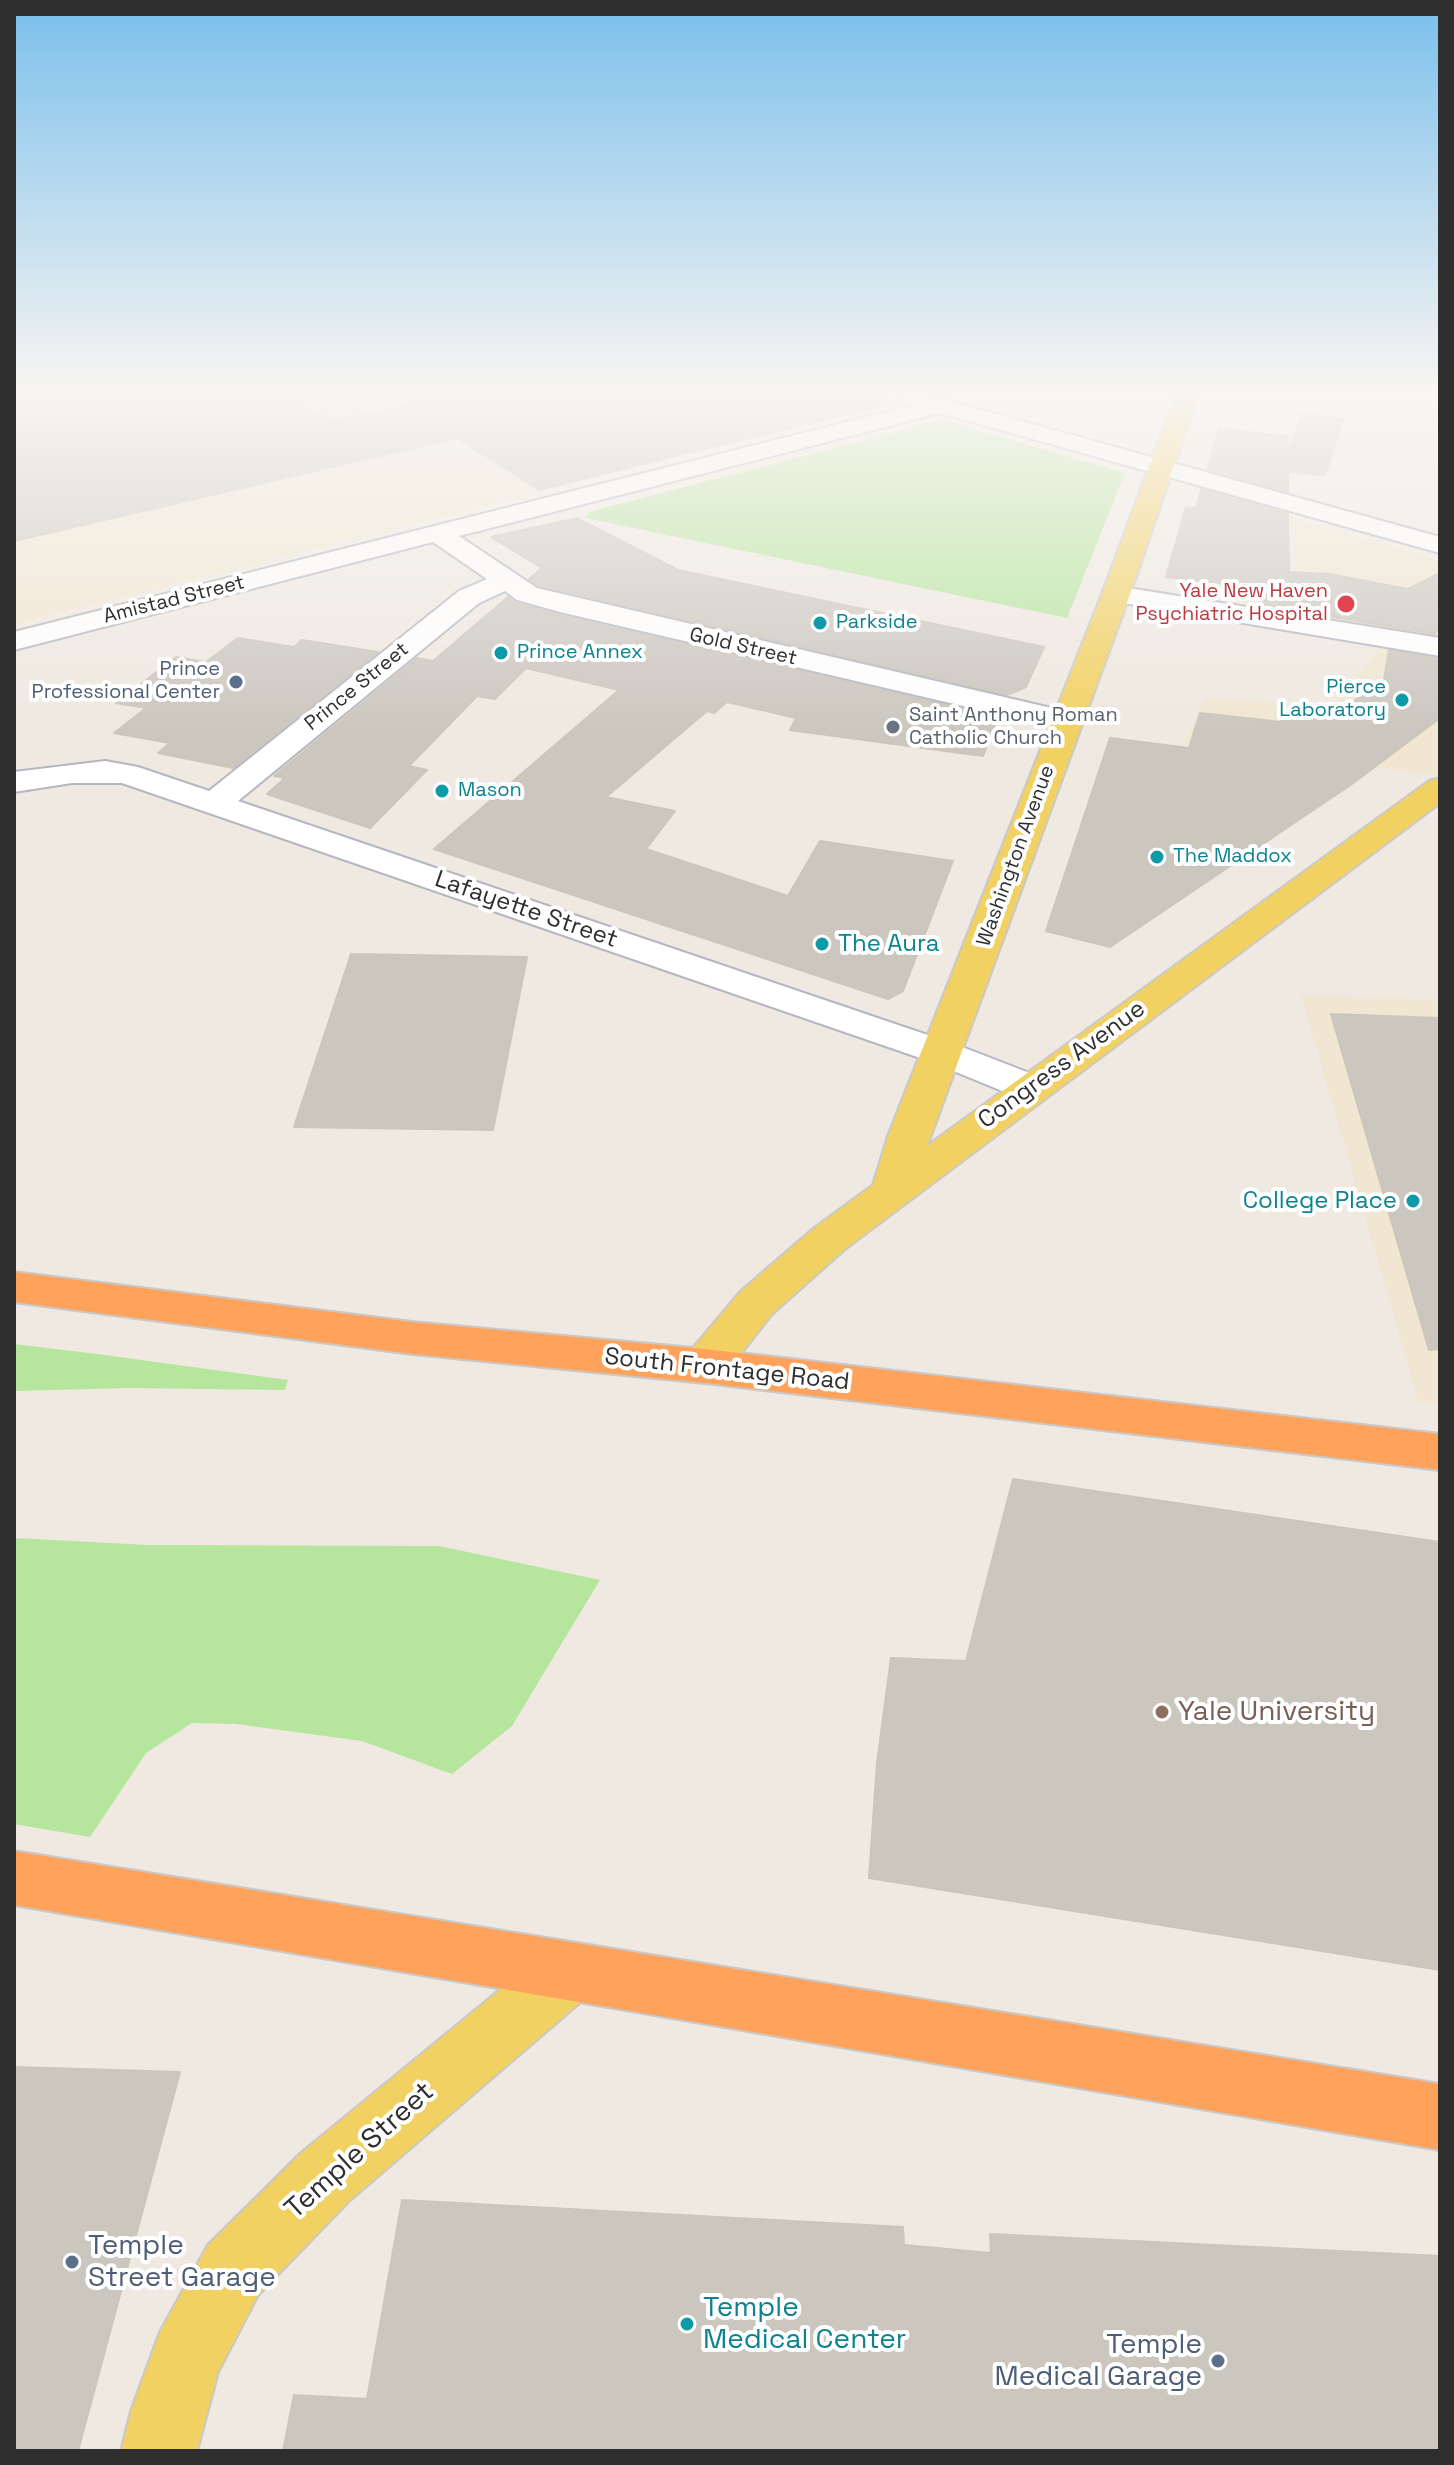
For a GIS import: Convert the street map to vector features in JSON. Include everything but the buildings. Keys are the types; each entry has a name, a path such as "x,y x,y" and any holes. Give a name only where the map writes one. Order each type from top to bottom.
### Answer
{"highway":[{"name":"South Frontage Road","path":"14,1287 412,1338 705,1366 1440,1452"},
{"path":"14,1878 1440,2117"}],"main road":[{"name":"Washington Avenue","path":"894,1188 909,1136 1150,504"},
{"name":"Congress Avenue","path":"705,1366 756,1303 829,1239 894,1188 1440,788"},
{"name":"Temple Street","path":"159,2451 168,2411 186,2358 233,2270 325,2177 568,1973"}],"street":[{"name":"Amistad Street","path":"14,641 551,504"},
{"path":"1291,504 1440,545"},
{"name":"Gold Street","path":"437,533 527,594 610,617 1066,721"},
{"name":"Prince Street","path":"215,803 469,597 506,581"},
{"path":"1116,594 1440,647"},
{"name":"Lafayette Street","path":"14,782 105,771 127,774 943,1053 1031,1088"}],"shaded area":[{"path":"14,504 491,504 14,625"},
{"path":"1291,519 1440,560 1440,775 1185,745 1204,699 1332,706 1385,642 1235,617 1262,576 1296,566"},
{"name":"College Place","path":"1301,995 1440,1000 1440,1403 1419,1403"}],"green space":[{"path":"620,504 1113,504 1067,618 586,518 589,512"},
{"path":"14,1344 288,1380 285,1390 129,1388 14,1391"},
{"path":"14,1538 148,1545 439,1546 600,1580 512,1726 452,1774 362,1741 236,1724 192,1723 146,1753 90,1837 14,1824"}],"place":[{"name":"Yale New Haven Psychiatric Hospital","path":"1346,604"},
{"name":"Parkside","path":"820,623"},
{"name":"Prince Annex","path":"501,653"},
{"name":"Prince Professional Center","path":"236,682"},
{"name":"Pierce Laboratory","path":"1402,700"},
{"name":"Saint Anthony Roman Catholic Church","path":"893,727"},
{"name":"Mason","path":"442,791"},
{"name":"The Maddox","path":"1157,857"},
{"name":"The Aura","path":"822,944"},
{"name":"College Place","path":"1413,1201"},
{"name":"Yale University","path":"1162,1712"},
{"name":"Temple Street Garage","path":"72,2262"},
{"name":"Temple Medical Center","path":"687,2324"},
{"name":"Temple Medical Garage","path":"1218,2361"}]}
